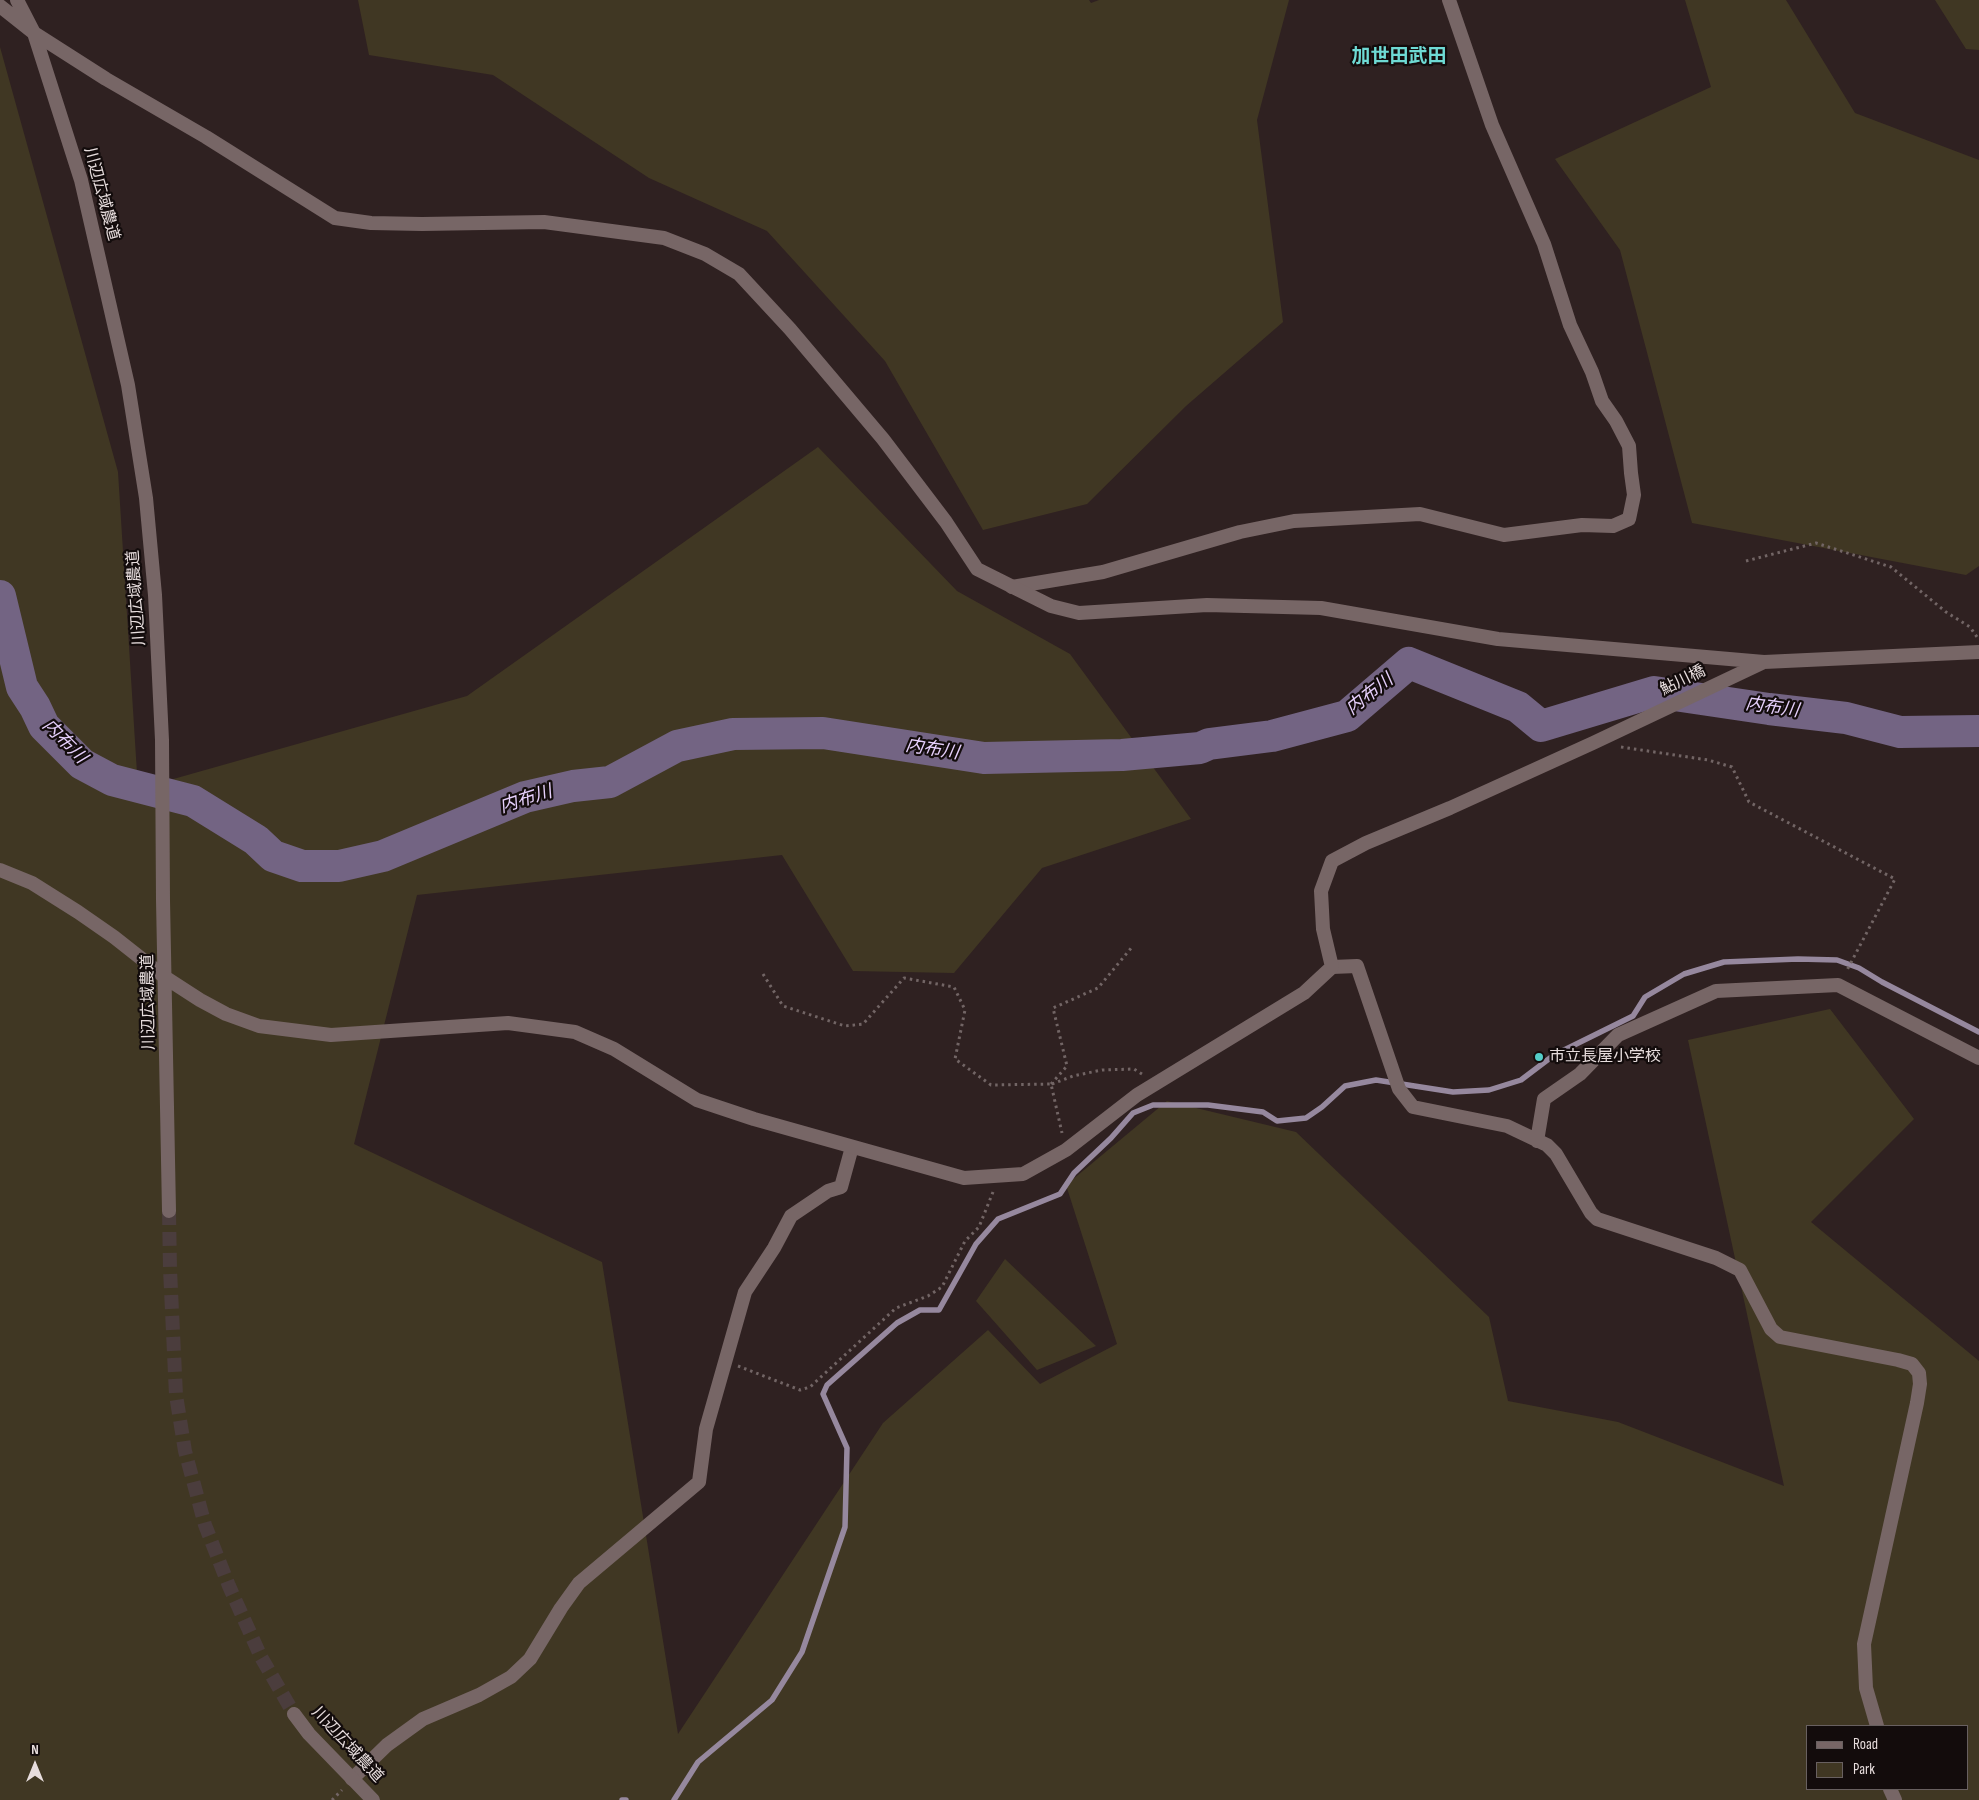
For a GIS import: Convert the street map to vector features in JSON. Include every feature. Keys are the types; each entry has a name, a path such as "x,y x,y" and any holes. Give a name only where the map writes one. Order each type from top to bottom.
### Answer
{"street":[{"name":"川辺広域農道","path":"17,0 34,33 81,180 128,385 146,498 154,585 162,740 163,900 170,1212"},
{"path":"1012,587 1103,572 1232,534 1294,521 1420,514 1504,535 1582,525 1613,526 1629,519 1634,495 1630,473 1629,446 1616,421 1602,401 1592,372 1570,325 1544,244 1492,125 1449,0"},
{"path":"0,6 34,33 106,79 206,137 335,218 396,224 544,222 664,238 705,254 739,274 790,329 883,439 946,522 977,569 1051,606 1079,613 1207,605 1320,608 1498,639 1764,662 1979,652"},
{"name":"鮎川橋","path":"1332,967 1323,929 1321,891 1332,861 1366,843 1450,808 1593,743 1764,662"},
{"path":"0,870 32,883 78,912 114,937 166,978 206,1004 226,1014 259,1026 331,1035 508,1023 575,1032 614,1049 697,1100 852,1147 964,1178 1022,1174 1066,1150 1137,1095 1304,993 1332,967 1357,966 1399,1089 1414,1107 1507,1126 1547,1146 1556,1154 1591,1213 1597,1219 1716,1258 1740,1270 1772,1329 1780,1337 1898,1360 1912,1364 1919,1373 1920,1384 1917,1403 1864,1644 1866,1688 1877,1725"},
{"path":"1537,1141 1544,1100 1580,1074 1618,1035 1716,990 1838,985 1979,1058"},
{"path":"352,1779 387,1745 423,1719 479,1695 511,1677 530,1659 561,1608 579,1583 699,1482 706,1429 724,1360 745,1292 774,1248 791,1216 828,1191 840,1187 852,1147"},
{"name":"川辺広域農道","path":"294,1714 309,1734 374,1800"}],"path":[{"path":"1746,561 1816,543 1891,567 1946,612 1970,627 1979,640"},
{"path":"1593,743 1708,760 1732,767 1749,802 1894,879 1838,985"},
{"path":"1051,1084 1067,1066 1053,1008 1098,988 1132,947"},
{"path":"763,974 783,1006 845,1026 863,1024 904,978 954,987 965,1010 955,1059 991,1085 1051,1084 1073,1076 1102,1070 1134,1069 1156,1083"},
{"path":"1051,1084 1066,1150"},
{"path":"724,1360 800,1390 810,1387 896,1308 928,1296 942,1286 965,1240 979,1227 999,1177"}],"green space":[{"path":"358,0 1089,0 1091,3 1099,0 1289,0 1257,120 1283,322 1186,406 1087,504 983,530 885,361 767,231 649,178 493,75 369,55"},
{"path":"1685,0 1786,0 1855,113 1979,160 1979,566 1966,575 1692,523 1620,250 1555,159 1711,87"},
{"path":"1935,0 1979,0 1979,50 1966,49"},
{"path":"0,47 118,472 138,789 467,696 818,447 957,591 1070,654 1191,819 1042,868 954,973 853,971 782,855 417,895 354,1144 602,1262 678,1734 883,1423 988,1330 1040,1384 1117,1344 1066,1185 1167,1101 1296,1132 1489,1317 1508,1401 1618,1422 1784,1486 1688,1040 1830,1009 1914,1119 1811,1222 1979,1361 1979,1800 0,1800"},
{"path":"1005,1259 1096,1346 1037,1370 976,1301"}],"waterway":[{"name":"内布川","path":"0,596 22,687 44,726 82,764 112,780 193,801 256,840 273,856 302,866 339,866 383,856 525,797 573,786 610,782 677,746 733,734 823,733 984,758 1122,755 1200,748 1209,744 1272,736 1347,716 1409,663 1518,707 1541,726 1654,692 1846,718 1900,732 1979,731"},
{"path":"674,1800 698,1762 772,1700 802,1652 845,1527 847,1448 823,1394 827,1385 897,1323 920,1310 939,1310 976,1244 998,1219 1060,1194 1074,1173 1111,1138 1133,1113 1153,1105 1208,1105 1263,1112 1277,1121 1306,1118 1322,1107 1345,1086 1376,1080 1453,1092 1489,1090 1521,1080 1554,1055 1633,1016 1645,997 1684,974 1724,962 1798,959 1837,960 1859,968 1882,982 1979,1032"}],"tunnel":[{"path":"169,1211 176,1395 185,1451 205,1525 229,1586 261,1657 294,1714"}],"place":[{"name":"市立長屋小学校","path":"1539,1057"}],"district":[{"name":"加世田武田","path":"1399,57"}]}
